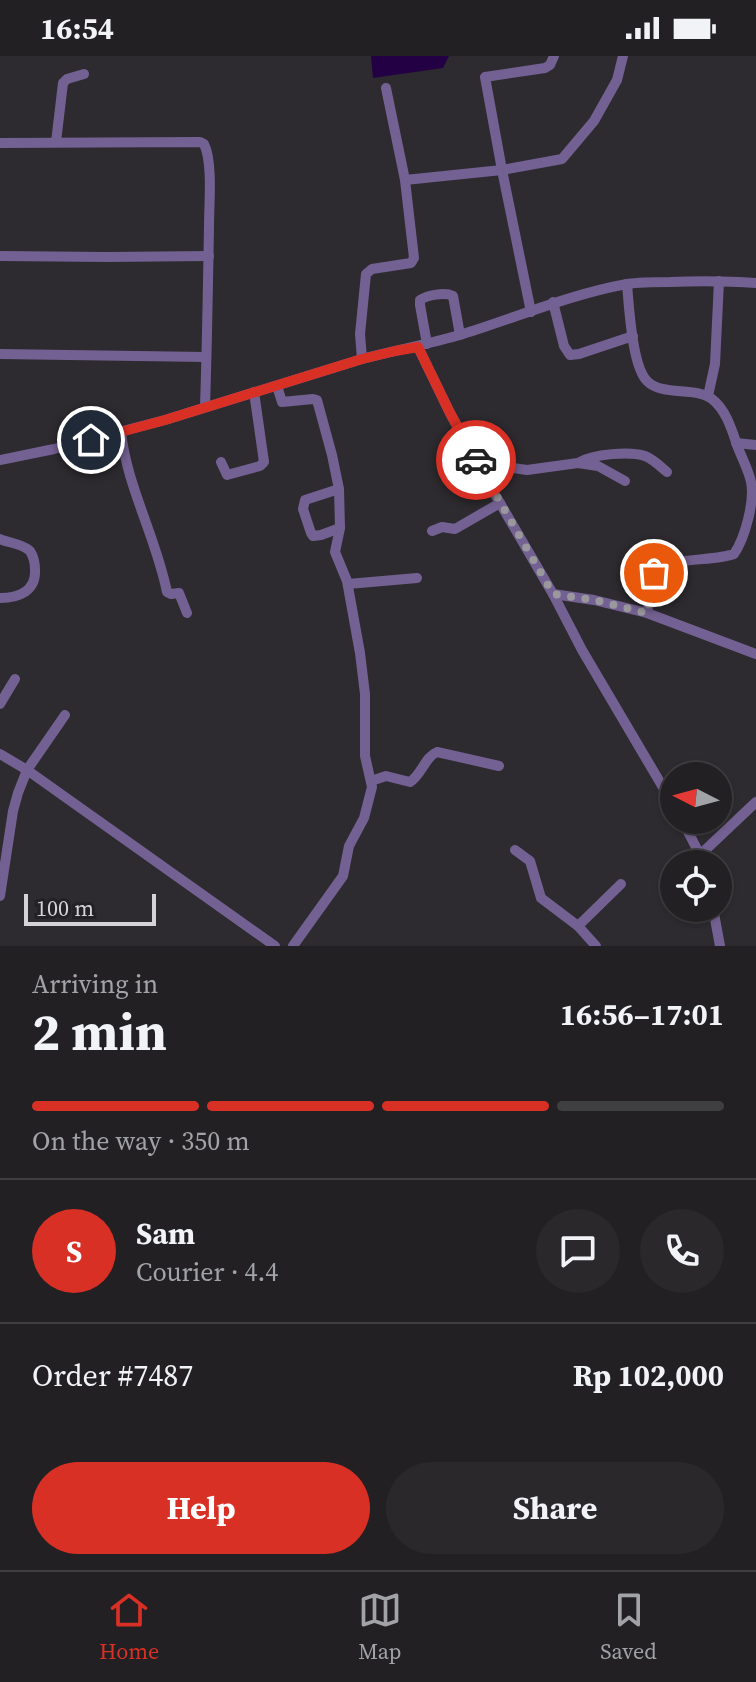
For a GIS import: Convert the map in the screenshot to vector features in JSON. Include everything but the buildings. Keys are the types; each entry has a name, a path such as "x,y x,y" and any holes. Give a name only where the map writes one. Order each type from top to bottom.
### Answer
{"street":[{"path":"531,312 485,77 545,68 554,56"},
{"path":"405,180 502,170 562,159 594,121 609,97 623,56"},
{"path":"56,142 64,80 84,74"},
{"path":"362,359 360,334 366,274 370,270 414,260 405,180 386,88"},
{"path":"0,143 202,143 209,161 205,407"},
{"path":"0,256 209,256"},
{"path":"708,396 715,364 719,281"},
{"path":"0,460 121,439 205,407 255,400 277,386 362,359 460,335 553,302 627,284 756,283"},
{"path":"627,284 637,363 648,382 708,396 717,404 727,418 752,492 736,552 657,568 647,613"},
{"path":"460,335 453,296 448,294 420,300 422,345 450,413 660,782"},
{"path":"553,302 564,346 570,355 633,336"},
{"path":"0,354 206,357"},
{"path":"277,386 282,402 317,400 332,455 339,489 340,528 335,552 348,584 365,694 365,756 372,787 364,818 349,846 343,876 293,946"},
{"path":"221,462 227,475 260,466 264,462 255,400"},
{"path":"121,439 124,458 167,592 179,593 187,613"},
{"path":"736,443 756,445"},
{"path":"483,474 500,466 527,470 619,454 648,457 667,472"},
{"path":"742,456 756,468"},
{"path":"578,463 598,466 625,481"},
{"path":"339,489 305,500 303,509 313,536 340,528"},
{"path":"432,531 442,527 455,529 500,503"},
{"path":"0,539 28,550 33,556 35,568 33,582 27,591 0,598"},
{"path":"348,584 417,578"},
{"path":"553,594 647,613 756,654"},
{"path":"0,704 15,679"},
{"path":"0,896 6,820 27,770 65,715"},
{"path":"371,781 386,776 410,782 437,752 499,766"},
{"path":"0,754 274,946"},
{"path":"710,850 756,802"},
{"path":"515,850 530,861 541,898 578,926 596,946"},
{"path":"578,926 621,884"},
{"path":"716,922 720,946"}],"shaded area":[{"path":"371,56 449,56 443,68 373,78"}],"way so far":[{"path":"476,460 553,594 647,613 654,573"}],"route":[{"path":"91,440 362,359 418,347 476,460"}]}
